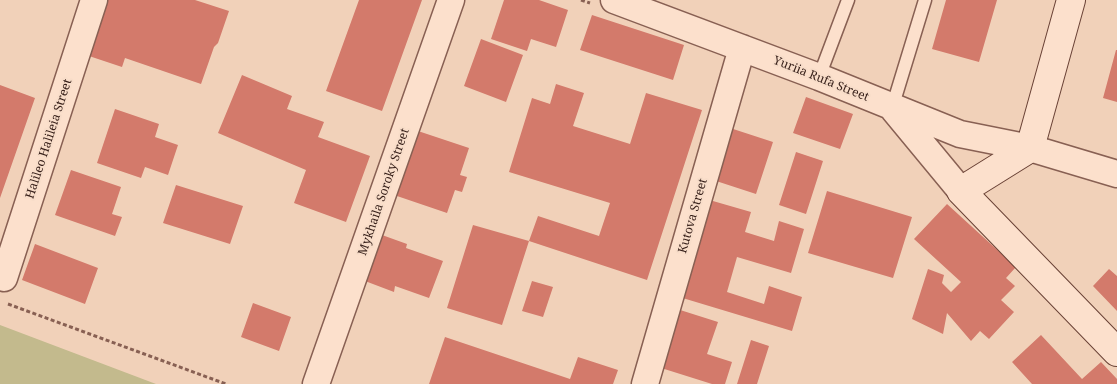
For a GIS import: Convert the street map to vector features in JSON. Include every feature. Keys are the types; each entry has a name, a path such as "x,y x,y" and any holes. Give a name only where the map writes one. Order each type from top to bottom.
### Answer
{"street":[{"name":"Halileo Halileia Street","path":"2,290 94,0"},
{"name":"Mykhaila Soroky Street","path":"316,384 451,0"},
{"path":"961,191 1030,148 1071,0"},
{"name":"Yuriia Rufa Street","path":"606,3 742,48 960,134 1030,148 1117,174"},
{"name":"Kutova Street","path":"645,384 742,48"},
{"path":"892,108 961,191 1117,352"}],"lane":[{"path":"818,77 848,0"},
{"path":"892,108 925,0"}],"path":[{"path":"581,0 606,3"},
{"path":"2,290 226,384"}],"shaded area":[{"path":"0,325 156,384 0,384"}],"building":[{"path":"108,0 195,0 229,11 201,84 125,58 122,67 89,56"},
{"path":"359,0 422,0 382,111 326,91"},
{"path":"504,0 539,0 568,10 556,47 531,39 527,51 491,39"},
{"path":"946,0 997,0 979,62 932,49"},
{"path":"592,15 684,45 673,80 580,50"},
{"path":"481,39 523,55 506,102 464,86"},
{"path":"1117,50 1117,102 1103,98"},
{"path":"242,75 292,96 287,109 324,122 318,137 370,156 346,222 294,203 306,170 218,133"},
{"path":"556,84 584,93 573,126 630,144 646,93 702,110 647,280 529,241 538,216 599,236 610,203 509,172 532,98 550,104"},
{"path":"0,85 35,98 0,198"},
{"path":"806,97 853,114 840,149 793,133"},
{"path":"115,109 159,124 155,137 178,145 168,175 145,167 141,178 97,163"},
{"path":"727,127 773,142 756,194 710,179"},
{"path":"418,131 469,148 460,175 467,177 462,192 455,190 447,213 397,196"},
{"path":"796,152 823,161 806,214 779,205"},
{"path":"71,170 121,187 112,214 122,217 115,236 55,215"},
{"path":"176,185 243,206 230,244 163,223"},
{"path":"827,191 912,217 893,278 808,253"},
{"path":"706,199 751,212 745,232 774,241 779,221 804,229 791,273 737,257 727,292 764,304 769,286 802,297 792,331 676,296"},
{"path":"947,204 1016,267 1006,278 1015,286 1001,300 1014,312 989,339 980,331 971,341 947,313 943,334 912,319 928,269 944,275 942,283 951,292 961,282 914,239"},
{"path":"473,225 529,241 502,325 447,308"},
{"path":"382,235 407,244 406,248 443,261 429,298 395,286 394,292 365,281"},
{"path":"35,244 98,268 85,304 22,280"},
{"path":"1109,269 1117,276 1117,311 1093,286"},
{"path":"532,281 553,287 543,317 522,311"},
{"path":"253,303 291,317 279,351 241,337"},
{"path":"677,309 718,322 707,354 732,362 725,384 712,384 658,367"},
{"path":"1041,335 1082,379 1101,362 1117,379 1117,384 1032,384 1012,362"},
{"path":"445,337 570,379 578,357 618,370 613,384 429,384"},
{"path":"751,340 769,346 757,384 737,384"}]}
